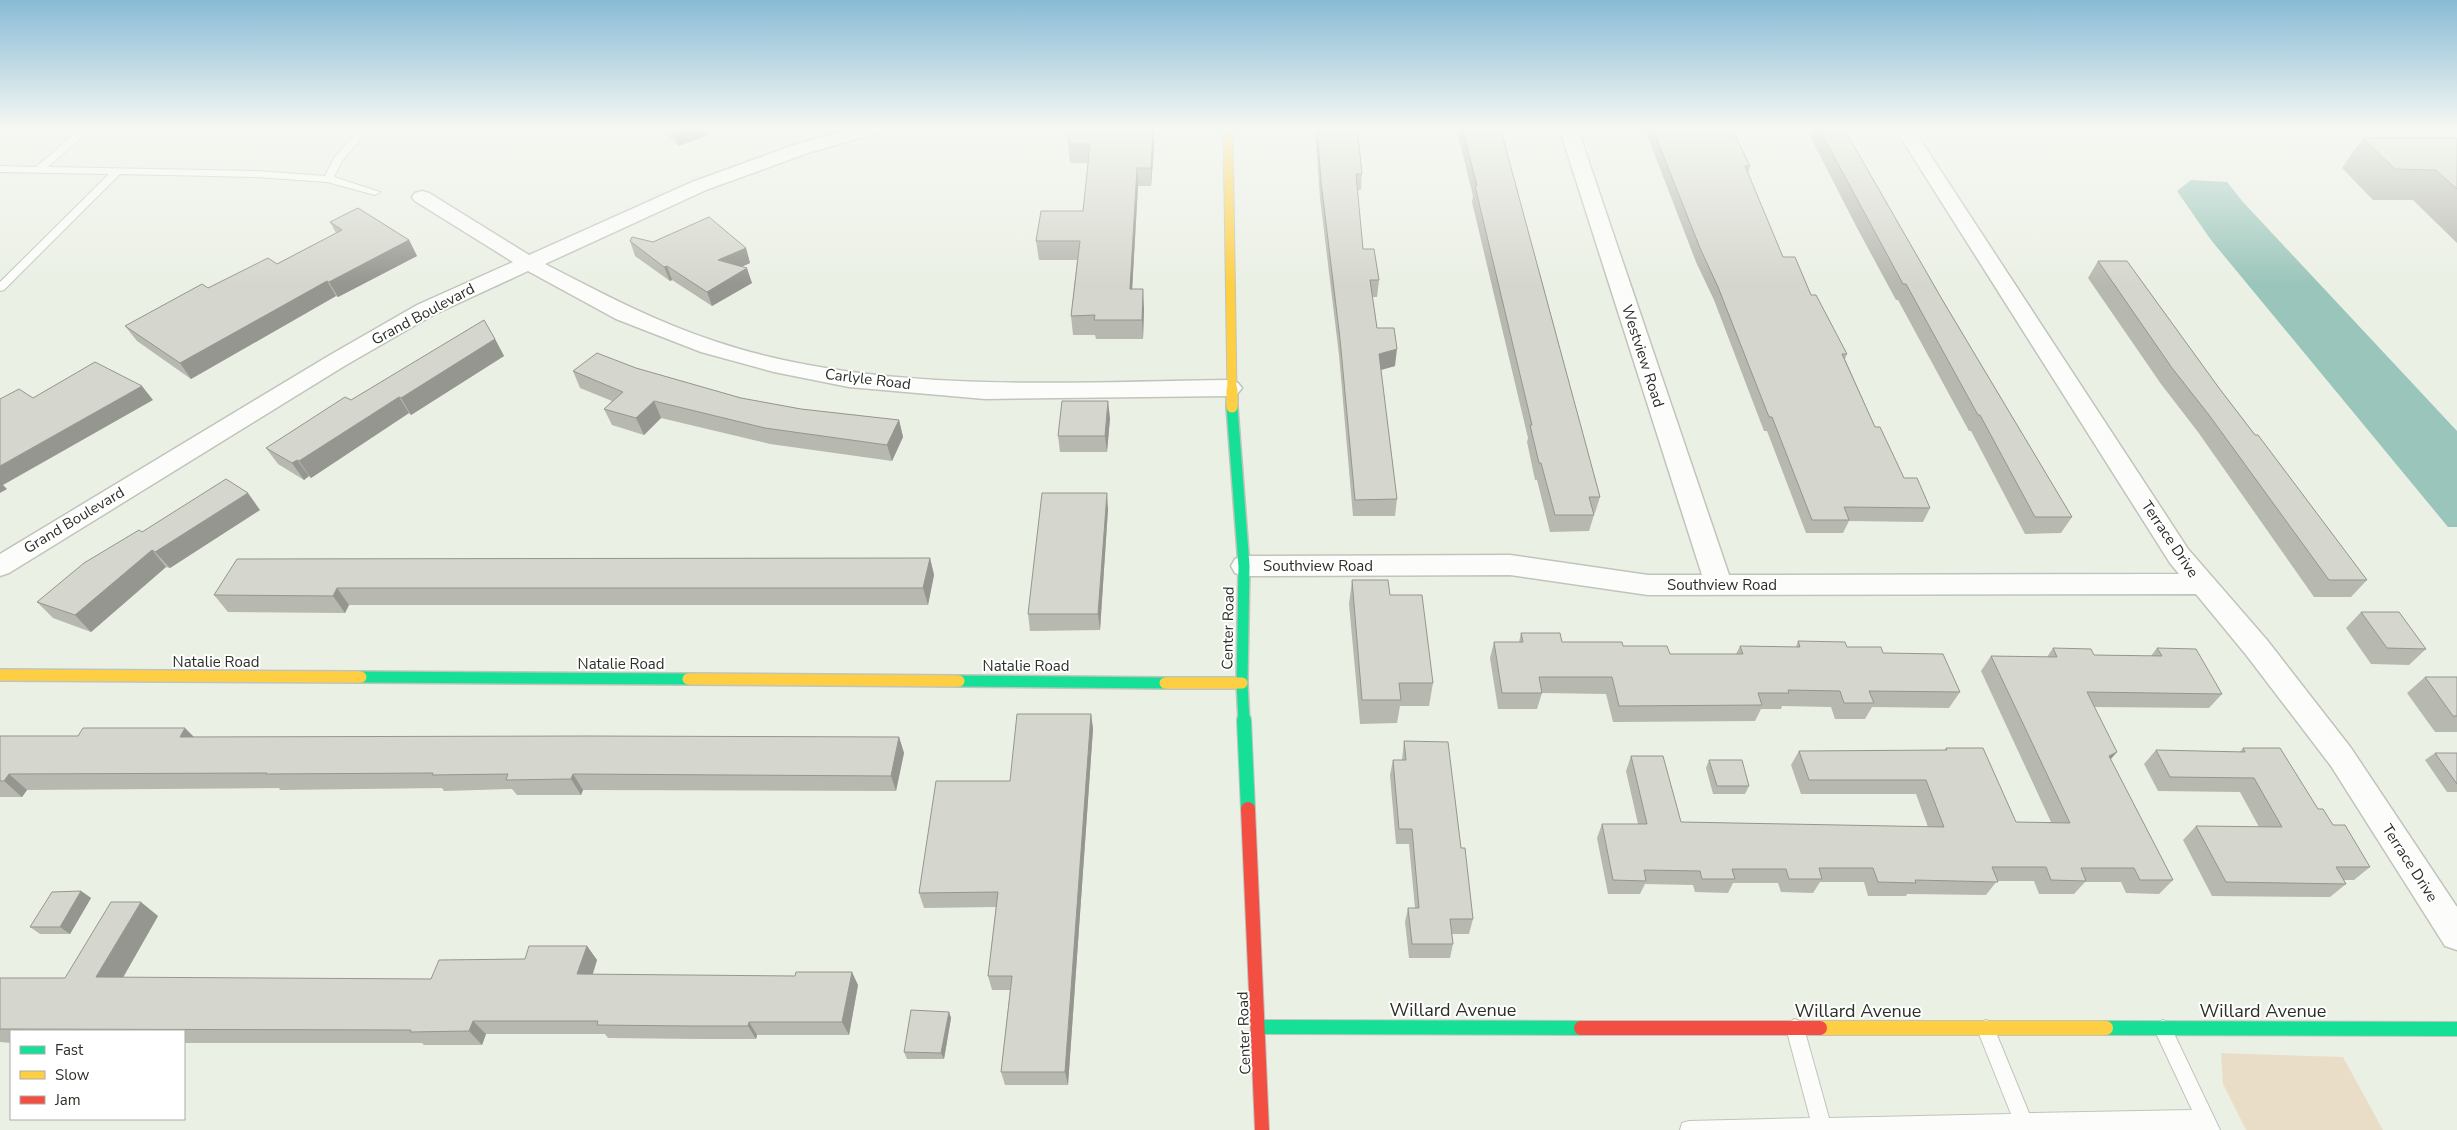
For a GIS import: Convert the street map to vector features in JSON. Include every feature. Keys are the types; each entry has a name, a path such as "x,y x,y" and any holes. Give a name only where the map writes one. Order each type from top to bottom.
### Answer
{"street":[{"name":"Grand Boulevard","path":"0,566 424,310 657,203 713,180"},
{"name":"Center Road","path":"1228,180 1230,388 1244,566 1242,683 1259,1027 1262,1130"},
{"name":"Westview Road","path":"1586,180 1719,586"},
{"name":"Terrace Drive","path":"1937,180 2179,556 2257,648 2341,757 2457,935"},
{"path":"422,198 528,263"},
{"name":"Carlyle Road","path":"528,263 624,314 710,347 774,365 849,379 985,390 1230,388"},
{"name":"Southview Road","path":"1244,566 1510,565 1554,570 1598,580 1648,585 2201,584"},
{"name":"Natalie Road","path":"0,676 1242,683"},
{"name":"Willard Avenue","path":"1259,1027 2457,1029"}],"lane":[{"path":"0,288 109,180"},
{"path":"331,180 375,192"},
{"path":"1794,1028 1822,1127"},
{"path":"1986,1028 2017,1125"},
{"path":"1689,1130 2017,1125 2208,1125 2163,1028"}],"shaded area":[{"path":"2221,1053 2343,1057 2383,1130 2246,1130 2223,1084"}],"water":[{"path":"2191,180 2227,182 2243,202 2457,431 2457,527 2448,527 2211,240 2177,191"}],"building":[{"path":"1086,180 1136,180 1130,289 1143,289 1142,320 1094,320 1095,315 1071,316 1080,241 1036,241 1041,211 1083,211"},
{"path":"1321,180 1357,180 1363,249 1374,249 1379,280 1370,280 1377,328 1394,328 1397,349 1379,354 1397,499 1355,500 1340,339"},
{"path":"1475,180 1514,180 1600,497 1589,497 1594,515 1555,515 1541,463 1539,463 1530,425 1532,425 1475,186 1477,186"},
{"path":"1673,180 1751,180 1783,257 1795,257 1811,295 1816,295 1847,354 1842,354 1875,427 1880,427 1904,478 1917,478 1930,508 1844,507 1849,520 1812,520 1772,417 1769,417 1718,287"},
{"path":"1847,180 1873,180 1943,301 2072,517 2035,517 1906,284 1903,284"},
{"path":"2447,180 2457,180 2457,189"},
{"path":"358,208 409,240 329,282 327,281 180,363 125,326 202,284 208,288 268,258 277,264 342,230 330,222"},
{"path":"709,217 746,248 718,260 747,268 707,292 667,266 664,267 630,241 632,237 653,242"},
{"path":"2098,261 2127,261 2219,388 2255,435 2258,435 2367,580 2329,580 2209,415 2172,368"},
{"path":"484,320 495,339 299,461 297,460 292,463 266,448 345,397 351,400"},
{"path":"597,353 636,368 741,398 801,409 899,420 887,445 765,428 654,401 636,418 604,409 623,392 573,371"},
{"path":"95,362 142,386 0,466 0,399 19,389 33,398"},
{"path":"1062,401 1108,401 1105,436 1058,436"},
{"path":"226,479 248,493 155,552 152,550 75,615 37,602 84,563 139,530 142,532"},
{"path":"1042,493 1107,493 1098,614 1028,614"},
{"path":"930,558 923,588 337,588 333,596 214,595 237,559"},
{"path":"1352,580 1388,580 1390,595 1422,595 1433,683 1399,683 1401,700 1362,700"},
{"path":"2361,612 2399,612 2426,649 2387,648"},
{"path":"1521,633 1560,633 1562,642 1622,642 1623,646 1667,646 1670,654 1743,654 1740,646 1800,647 1798,641 1845,642 1847,647 1881,647 1883,653 1943,654 1960,692 1869,691 1874,703 1844,703 1840,691 1788,690 1789,693 1758,693 1762,705 1619,706 1612,677 1539,677 1542,693 1502,693 1494,642 1523,642"},
{"path":"2053,648 2091,649 2094,655 2162,656 2157,648 2196,649 2222,694 2087,692 2117,752 2109,756 2173,880 2140,880 2134,868 2081,868 2086,881 2051,880 2046,867 1992,867 1998,882 1915,880 1916,883 1878,882 1873,868 1819,868 1822,879 1789,879 1786,869 1732,869 1735,879 1702,879 1700,871 1644,870 1646,881 1613,880 1602,824 1647,824 1631,756 1663,756 1681,822 1944,827 1926,780 1809,780 1799,751 1983,748 2016,822 2070,823 1991,656 2057,657"},
{"path":"2425,677 2457,677 2457,716 2453,716"},
{"path":"1017,714 1091,714 1065,1072 1001,1072 1012,976 988,976 998,892 919,893 936,781 1010,781"},
{"path":"83,728 185,728 180,737 899,737 891,776 573,774 571,779 506,780 508,774 9,774 4,781 0,781 0,736 78,736"},
{"path":"1404,741 1448,742 1461,848 1465,848 1473,919 1450,919 1453,944 1412,944 1408,908 1419,908 1412,829 1399,829 1393,760 1406,760"},
{"path":"2243,748 2280,748 2318,809 2323,809 2333,825 2345,825 2370,867 2336,867 2346,884 2226,882 2196,826 2282,827 2254,778 2170,777 2156,750 2245,752"},
{"path":"2435,753 2457,753 2457,784"},
{"path":"1709,760 1742,760 1749,786 1717,786"},
{"path":"81,891 60,927 30,927 52,892"},
{"path":"111,902 141,902 96,977 431,979 439,960 525,959 529,946 587,946 577,974 795,976 796,972 852,972 842,1022 749,1022 748,1026 690,1026 597,1025 598,1021 473,1021 469,1031 410,1032 411,1030 0,1029 0,978 65,978"},
{"path":"911,1010 949,1012 941,1053 904,1052"}],"traffic: fast":[{"path":"1232,407 1244,566 1242,683 1248,809"},
{"path":"361,677 688,679"},
{"path":"959,681 1165,683"},
{"path":"1259,1027 1581,1028"},
{"path":"2106,1028 2457,1029"}],"traffic: slow":[{"path":"1229,180 1232,407"},
{"path":"0,675 361,677"},
{"path":"688,679 959,681"},
{"path":"1165,683 1242,683"},
{"path":"1820,1028 2106,1028"}],"traffic: jam":[{"path":"1248,809 1262,1130"},
{"path":"1581,1028 1820,1028"}]}
